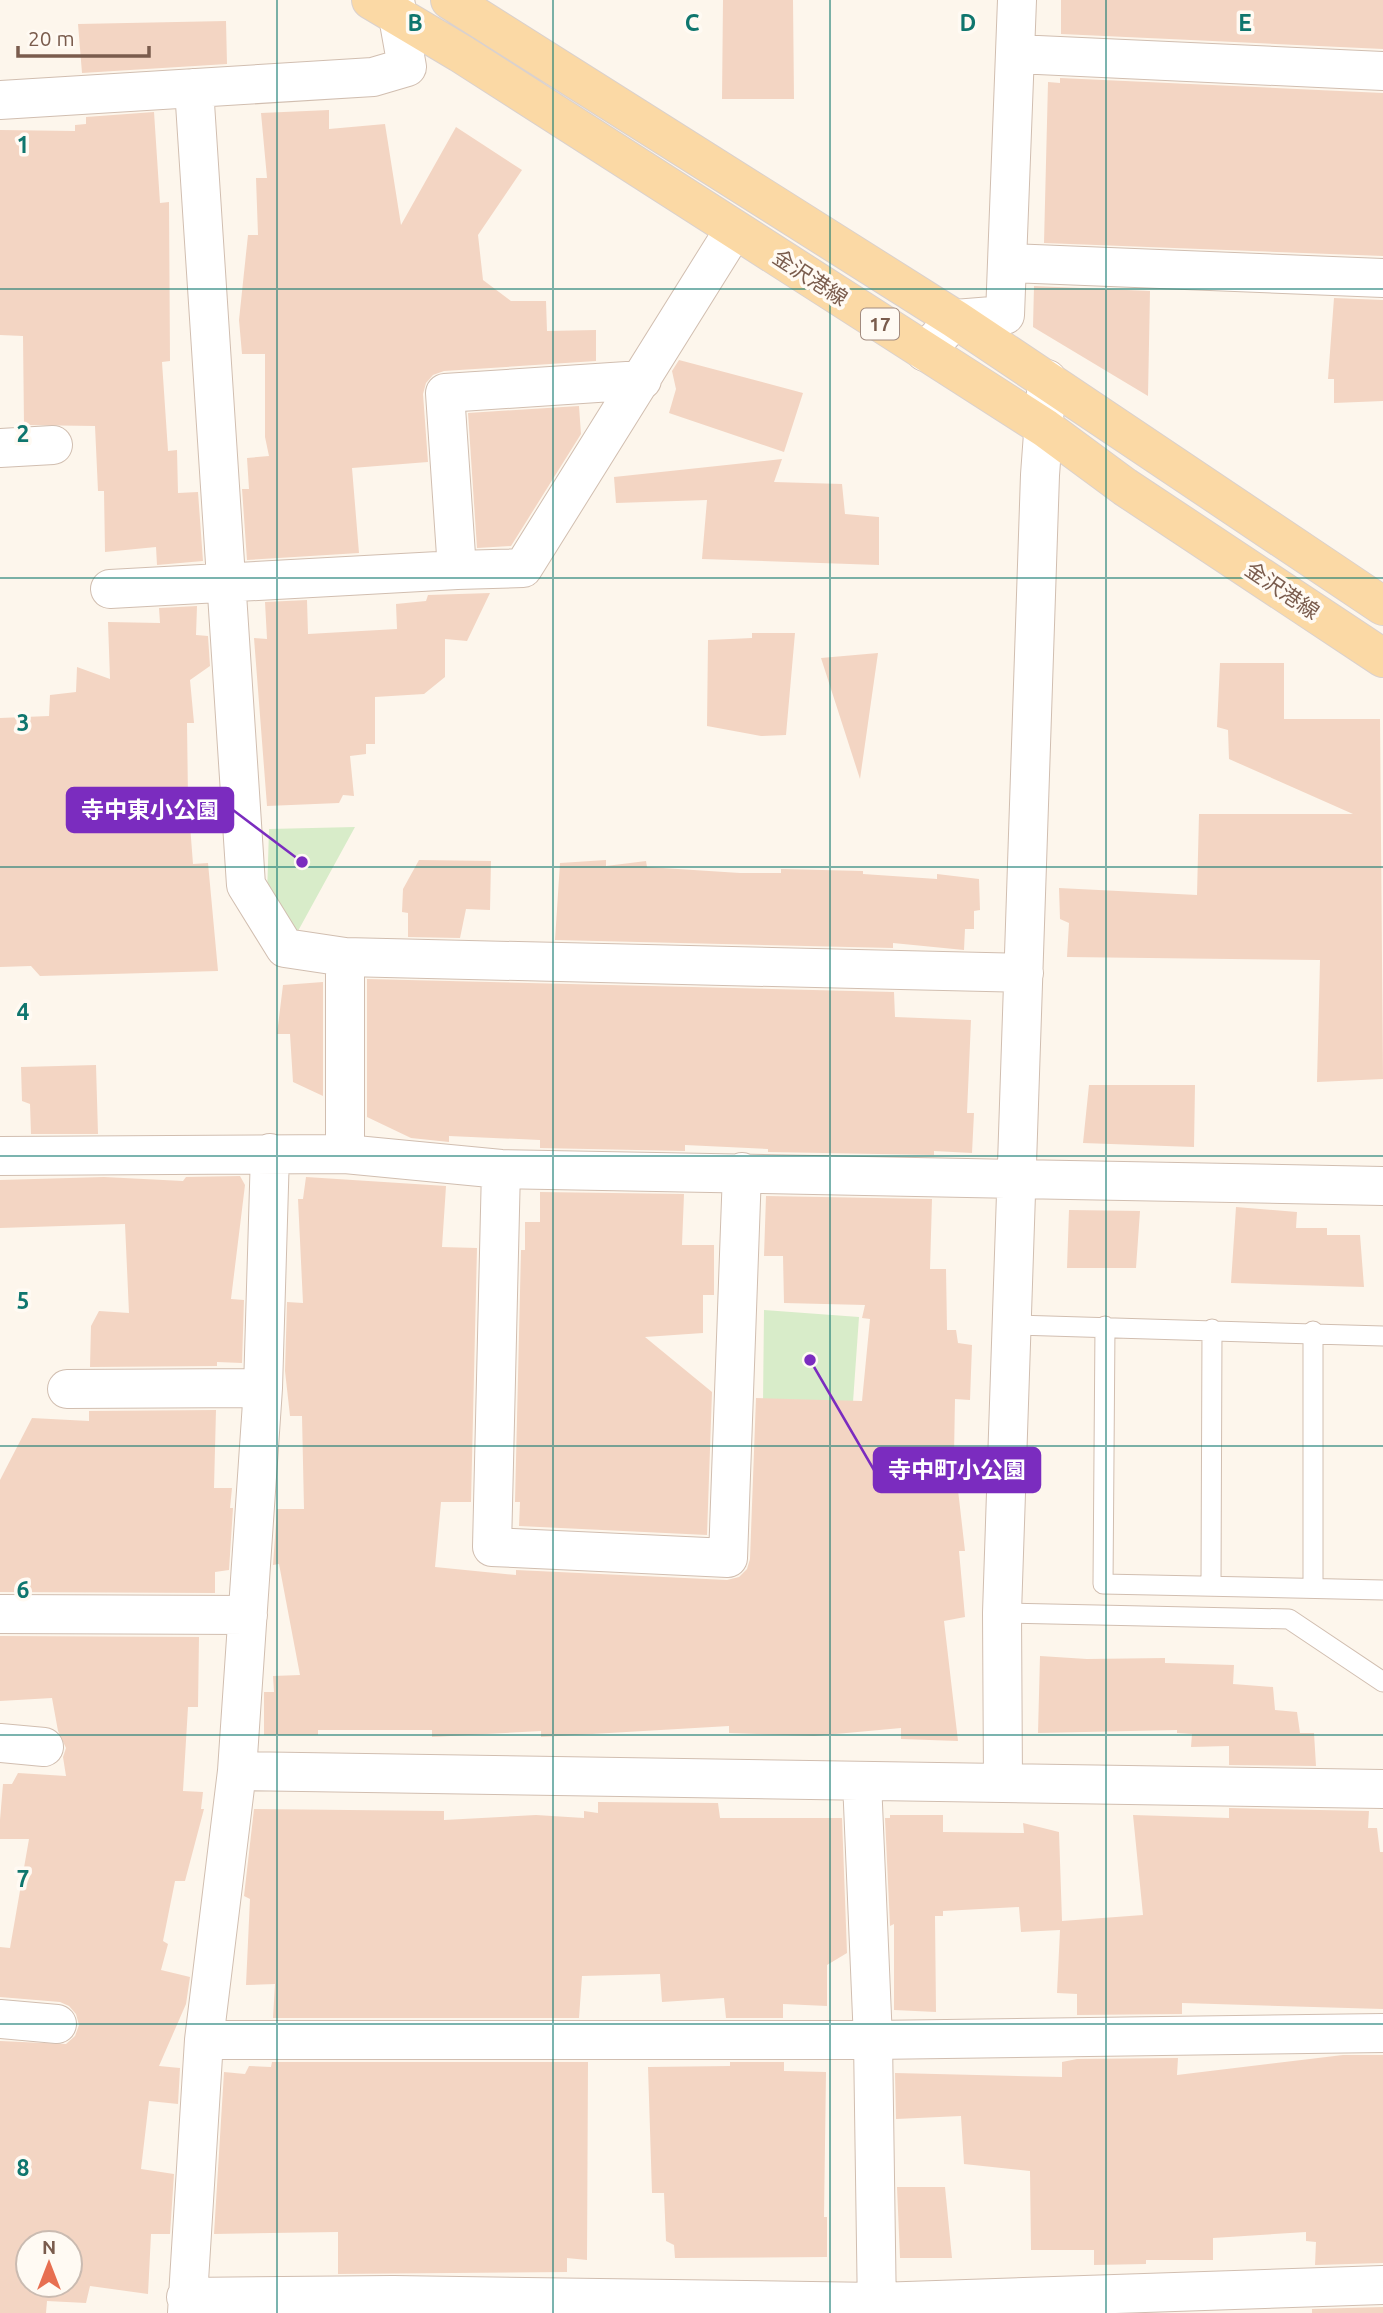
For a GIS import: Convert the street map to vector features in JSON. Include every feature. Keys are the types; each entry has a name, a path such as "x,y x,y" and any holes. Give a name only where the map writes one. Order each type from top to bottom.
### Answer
{"main road":[{"name":"金沢港線","path":"450,0 955,319 1383,606"},
{"name":"金沢港線","path":"387,5 1045,428 1125,487 1383,658"}],"street":[{"path":"925,352 955,319 1005,315 1017,0"},
{"path":"0,100 373,77 407,67 387,5"},
{"path":"1016,54 1383,71"},
{"path":"194,88 246,885 285,948 345,957 1024,973"},
{"path":"110,589 523,568 734,230"},
{"path":"1007,263 1383,278"},
{"path":"1003,1781 1002,1613 1040,489 1047,379"},
{"path":"457,570 445,393 642,380"},
{"path":"0,448 53,445"},
{"path":"345,957 345,1154"},
{"path":"270,1153 263,1388 237,1771 204,2040 186,2305 877,2308 1383,2285"},
{"path":"0,1156 345,1154 501,1169 1383,1186"},
{"path":"501,1169 492,1547 728,1558 742,1172"},
{"path":"67,1389 263,1388"},
{"path":"0,1615 248,1615"},
{"path":"0,1743 44,1747"},
{"path":"237,1771 1383,1789"},
{"path":"862,1781 873,2040 877,2308"},
{"path":"0,2019 57,2024"},
{"path":"204,2040 873,2040 1383,2034"}],"lane":[{"path":"1013,1325 1313,1331 1383,1335"},
{"path":"1105,1326 1103,1584 1383,1590"},
{"path":"1211,1586 1212,1329"},
{"path":"1313,1331 1313,1588"},
{"path":"1002,1613 1289,1619 1383,1682"}],"green space":[{"path":"355,827 298,931 267,895 269,829"},
{"path":"764,1310 859,1317 853,1402 763,1404"}],"building":[{"path":"723,0 793,0 794,99 722,99"},
{"path":"1061,0 1383,0 1383,49 1061,34"},
{"path":"226,21 227,64 82,73 78,24"},
{"path":"1060,78 1383,93 1383,256 1044,243 1048,82 1060,83"},
{"path":"329,110 329,129 385,124 401,225 456,127 522,170 478,235 483,280 511,301 546,301 547,331 596,330 596,361 444,371 433,375 426,383 423,394 428,462 352,468 359,553 247,560 242,489 249,489 247,458 269,456 265,437 265,354 242,354 239,320 248,235 258,235 256,178 267,178 261,113"},
{"path":"154,112 160,203 169,202 170,361 162,362 168,451 177,450 178,493 198,492 203,561 157,565 156,547 105,552 104,491 98,491 95,426 24,425 23,336 0,335 0,130 75,131 75,125 86,124 86,117"},
{"path":"1034,286 1150,291 1148,396 1033,327"},
{"path":"1334,298 1383,300 1383,401 1334,403 1334,379 1328,379"},
{"path":"679,360 803,393 784,452 669,413 676,389 672,371"},
{"path":"579,406 581,434 511,546 477,548 468,413"},
{"path":"782,459 774,482 842,484 845,514 879,517 879,565 702,559 707,500 616,503 614,477"},
{"path":"490,593 467,641 445,639 445,677 424,694 375,697 375,744 366,744 366,754 350,756 354,796 343,795 339,803 267,806 254,638 267,639 265,602 307,600 308,634 397,629 396,604 426,601 428,595"},
{"path":"197,606 196,635 208,636 210,666 190,680 194,723 187,723 188,799 193,864 208,863 218,971 40,976 31,966 0,967 0,718 49,716 50,695 76,692 77,667 110,679 108,622 160,623 159,608"},
{"path":"752,633 795,633 786,735 761,736 707,726 708,640 752,638"},
{"path":"878,653 860,779 821,658"},
{"path":"1220,663 1284,663 1284,719 1380,719 1383,1079 1317,1082 1320,960 1067,957 1069,923 1060,919 1059,888 1197,895 1199,814 1353,814 1229,759 1228,730 1217,727"},
{"path":"419,860 491,861 490,910 466,909 460,938 408,937 408,913 402,912 403,889"},
{"path":"606,860 606,866 646,861 647,867 740,873 781,873 781,869 863,871 863,874 937,879 937,874 979,879 980,910 974,911 974,929 965,929 964,950 893,943 893,948 555,940 560,863"},
{"path":"367,979 894,992 895,1017 971,1020 967,1113 974,1113 972,1153 934,1151 934,1155 768,1152 768,1149 685,1145 685,1151 540,1148 540,1140 449,1136 449,1142 411,1138 367,1117"},
{"path":"323,982 323,1096 293,1082 290,1034 277,1034 283,985"},
{"path":"96,1065 98,1134 31,1134 30,1104 22,1101 21,1067"},
{"path":"1089,1085 1195,1085 1194,1147 1083,1143"},
{"path":"240,1176 245,1185 231,1299 244,1300 242,1363 217,1362 217,1366 90,1367 91,1326 99,1311 129,1313 125,1224 0,1228 0,1180 104,1177 183,1181 186,1177"},
{"path":"306,1177 446,1186 442,1247 477,1248 471,1502 441,1502 435,1567 516,1575 516,1570 727,1580 739,1577 747,1569 750,1559 756,1398 862,1401 870,1319 862,1318 865,1305 784,1303 783,1256 764,1256 766,1196 932,1199 930,1269 946,1269 947,1330 956,1330 958,1343 972,1345 970,1400 955,1399 954,1455 965,1551 959,1551 965,1617 944,1621 958,1741 901,1739 901,1728 814,1736 729,1733 729,1726 541,1737 541,1731 432,1737 432,1730 318,1730 318,1735 264,1735 264,1692 274,1692 273,1676 300,1675 279,1564 273,1565 277,1509 304,1509 302,1416 290,1416 285,1371 287,1302 303,1303 298,1199 303,1199"},
{"path":"540,1192 684,1194 682,1245 714,1245 714,1295 703,1295 703,1333 645,1337 712,1392 707,1535 519,1526 520,1502 515,1502 521,1250 525,1250 525,1222 540,1222"},
{"path":"1236,1207 1297,1212 1296,1228 1327,1228 1327,1235 1360,1235 1364,1287 1231,1283"},
{"path":"1069,1210 1140,1211 1136,1268 1067,1268"},
{"path":"216,1410 214,1488 232,1488 230,1508 233,1508 229,1570 215,1572 215,1593 0,1592 0,1480 32,1418 89,1421 89,1411"},
{"path":"0,1636 199,1637 198,1707 188,1707 183,1791 203,1792 201,1809 204,1809 185,1881 175,1881 163,1941 168,1944 161,1970 190,1977 186,2004 159,2066 180,2068 178,2104 149,2101 141,2169 174,2174 170,2234 151,2234 148,2294 90,2286 86,2303 47,2301 46,2313 0,2313 0,2041 66,2044 75,2036 79,2025 76,2014 69,2006 60,2002 0,1997 0,1947 10,1948 29,1839 0,1839 3,1784 12,1784 18,1773 66,1776 63,1757 66,1748 58,1731 52,1698 0,1701"},
{"path":"1040,1656 1087,1659 1165,1658 1165,1663 1234,1665 1233,1684 1273,1687 1275,1710 1297,1712 1300,1733 1314,1733 1316,1766 1229,1765 1229,1746 1191,1747 1192,1734 1177,1733 1177,1730 1038,1733"},
{"path":"598,1802 718,1803 720,1818 842,1818 847,1953 827,1965 827,2006 783,2004 783,2018 726,2018 724,1998 662,2002 660,1974 582,1976 579,2018 273,2018 275,1984 246,1985 250,1899 244,1896 254,1809 444,1811 444,1820 536,1815 584,1818 584,1811 598,1813"},
{"path":"1229,1808 1369,1811 1368,1828 1377,1828 1380,1852 1383,1852 1383,2009 1182,2003 1182,2014 1077,2015 1077,1994 1057,1993 1060,1930 1021,1932 1019,1907 943,1911 943,1916 935,1916 936,2012 894,2010 894,1924 890,1926 885,1818 890,1818 890,1815 943,1815 943,1832 1024,1833 1023,1823 1059,1832 1062,1921 1143,1915 1133,1815 1229,1818"},
{"path":"1343,2055 1383,2055 1383,2263 1315,2265 1316,2242 1306,2241 1306,2232 1213,2238 1213,2260 1146,2260 1146,2264 1094,2265 1094,2250 1031,2250 1030,2171 964,2164 961,2116 896,2119 895,2073 1062,2077 1062,2062 1077,2059 1178,2058 1177,2075"},
{"path":"272,2062 588,2062 587,2260 567,2258 567,2272 338,2274 338,2232 214,2234 224,2072 245,2074 249,2066 271,2067"},
{"path":"730,2062 784,2062 784,2071 826,2072 824,2217 827,2217 827,2257 675,2258 674,2245 666,2241 664,2193 652,2193 648,2067 730,2066"},
{"path":"897,2187 945,2187 952,2258 900,2258"},
{"path":"1383,2307 1383,2313 1312,2313 1312,2309"}],"place":[{"name":"寺中東小公園","path":"302,862"},
{"name":"寺中町小公園","path":"810,1360"}]}
